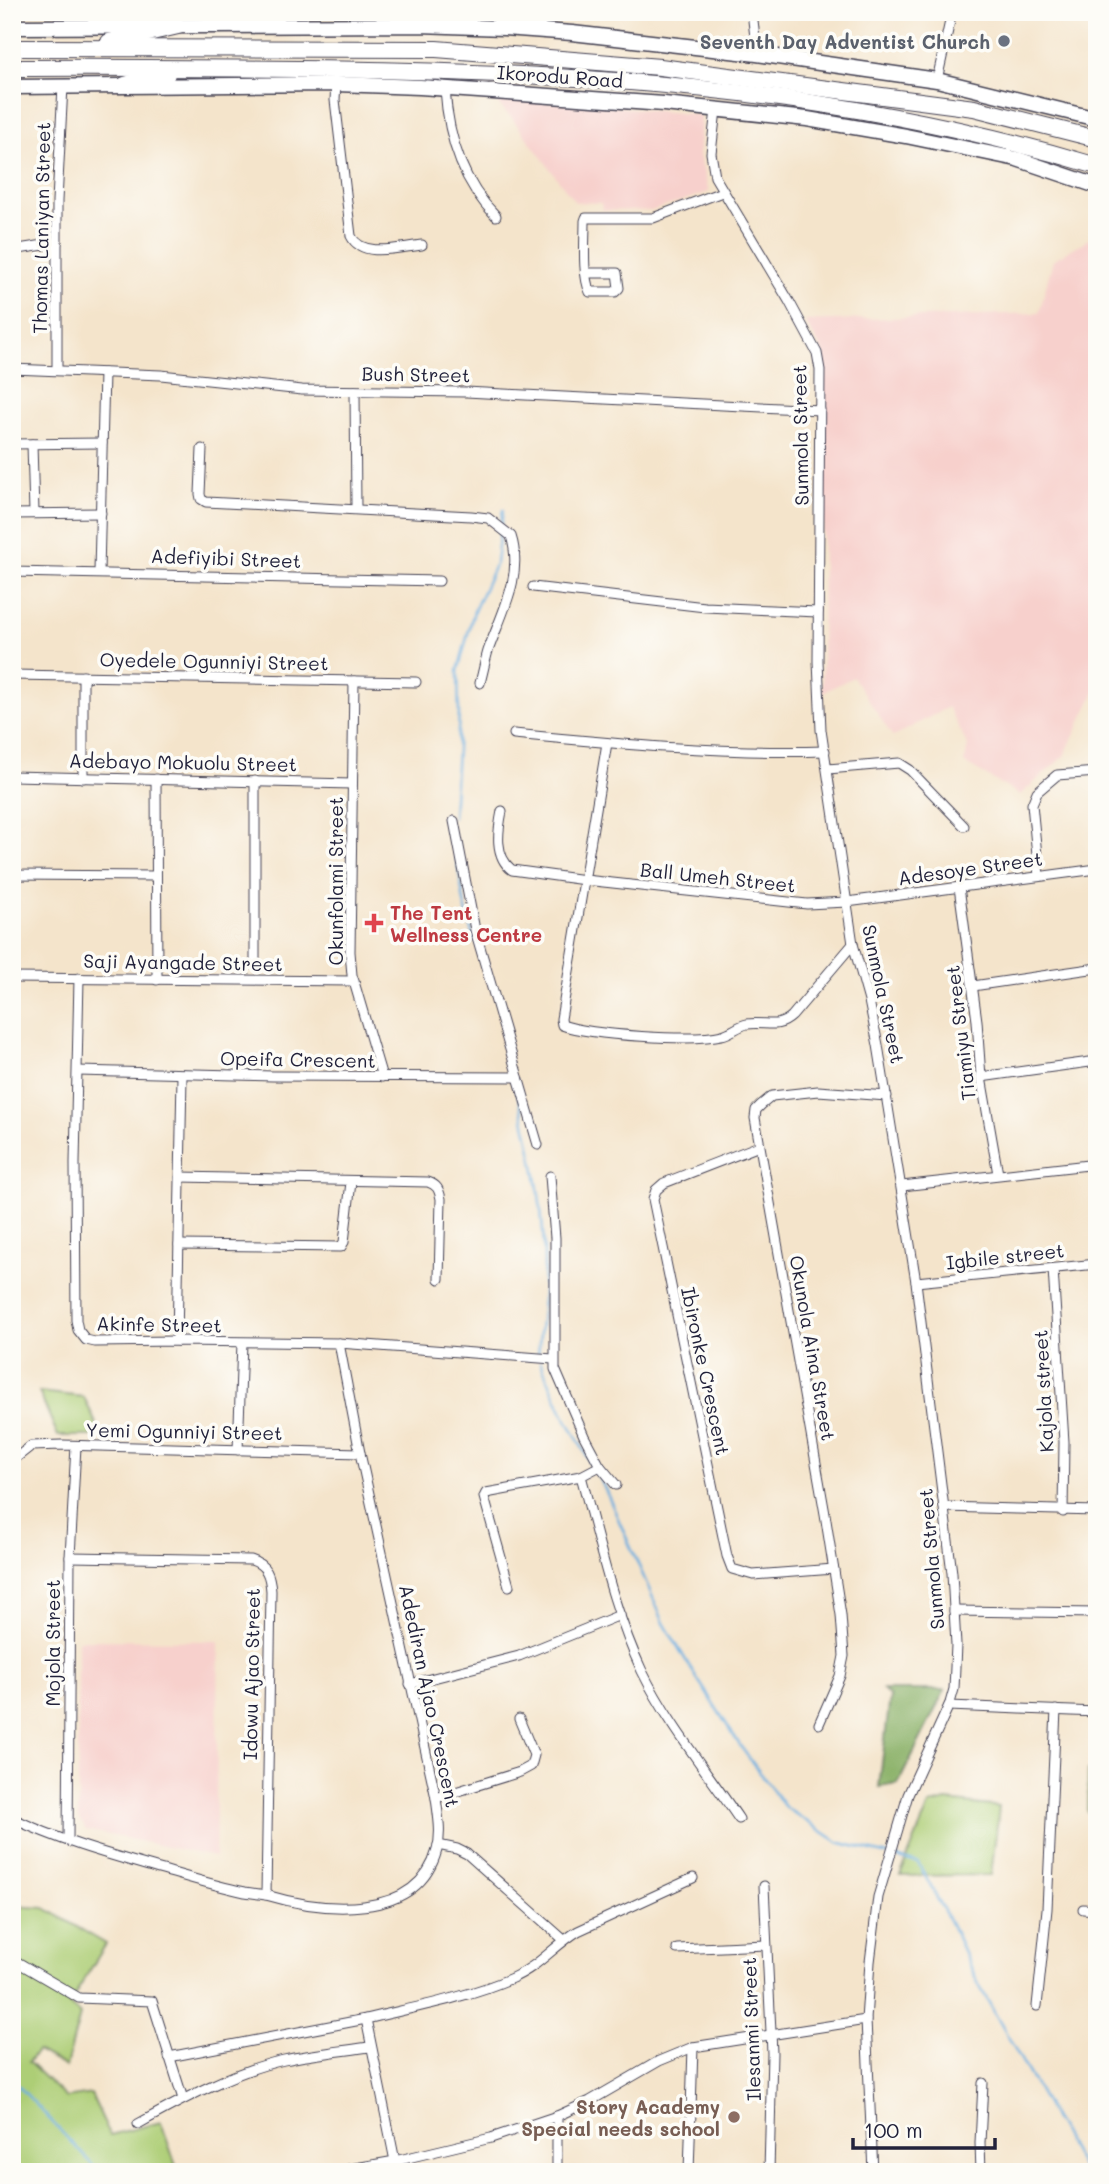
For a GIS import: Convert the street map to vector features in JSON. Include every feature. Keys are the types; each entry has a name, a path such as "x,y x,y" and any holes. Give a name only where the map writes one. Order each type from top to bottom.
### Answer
{"highway":[{"path":"83,48 178,26"},
{"name":"Ikorodu Road","path":"12,48 436,49 660,67 974,108 1097,139"},
{"name":"Ikorodu Road","path":"12,68 437,70 695,87 885,113 1097,166"},
{"path":"125,85 193,68"}],"main road":[{"path":"12,27 108,20 178,26 500,27 640,39 937,80 1097,119"},
{"name":"Ikorodu Road","path":"12,87 336,84 602,99 807,119 918,138 1017,159 1097,186"}],"street":[{"path":"495,12 500,27"},
{"path":"752,12 757,54"},
{"path":"937,80 952,12"},
{"path":"336,84 335,100 351,236 355,244 365,250 422,244"},
{"name":"Thomas Laniyan Street","path":"57,370 57,243 63,86"},
{"path":"445,89 449,120 469,182 496,216"},
{"name":"Sunmola Street","path":"716,110 711,139 712,168 722,192 767,262 817,353 820,370 818,701 838,856 853,944 869,1000 902,1186 944,1507 954,1611 955,1673 949,1706 908,1795 878,1897 866,2020 873,2172"},
{"path":"586,274 586,218 653,218 722,192"},
{"path":"12,250 57,243"},
{"name":"Bush Street","path":"12,369 162,375 277,389 466,392 820,410"},
{"path":"99,572 104,373"},
{"path":"355,391 356,509"},
{"path":"12,444 102,443"},
{"path":"32,444 34,513"},
{"path":"202,449 200,494 201,499 206,502 488,518 511,536 515,571 507,604 487,654 480,683"},
{"path":"12,514 101,513"},
{"name":"Adefiyibi Street","path":"12,572 439,581"},
{"path":"533,587 705,607 818,612"},
{"name":"Oyedele Ogunniyi Street","path":"12,675 416,682"},
{"path":"83,676 83,778"},
{"name":"Okunfolami Street","path":"354,681 350,930 354,981 382,1077"},
{"path":"513,734 733,751 825,751"},
{"path":"607,743 560,1023 565,1027 622,1034 696,1037 722,1035 747,1024 782,1024 792,1016 853,944"},
{"path":"828,769 900,762 964,826"},
{"path":"1039,876 1032,804 1037,792 1057,775 1097,772"},
{"name":"Adebayo Mokuolu Street","path":"12,776 352,784"},
{"path":"156,779 157,979"},
{"path":"255,781 255,965"},
{"name":"Ball Umeh Street","path":"502,811 499,829 500,855 512,870 807,904 847,902"},
{"path":"454,821 475,930 515,1077 538,1145"},
{"name":"Adesoye Street","path":"847,902 1097,869"},
{"path":"12,875 156,876"},
{"name":"Tiamiyu Street","path":"959,887 973,986 981,1077 998,1174"},
{"path":"973,986 1097,968"},
{"name":"Saji Ayangade Street","path":"12,978 354,981"},
{"name":"Akinfe Street","path":"79,978 75,1163 78,1330 86,1340 340,1343 545,1359"},
{"path":"981,1077 1097,1061"},
{"name":"Opeifa Crescent","path":"78,1071 182,1075 515,1077"},
{"path":"177,1340 182,1075"},
{"name":"Okunola Aina Street","path":"819,1724 840,1676 844,1656 834,1569 759,1146 757,1110 772,1096 818,1091 887,1096"},
{"name":"Ibironke Crescent","path":"759,1146 664,1183 656,1190 653,1199 727,1556 732,1569 753,1575 834,1569"},
{"path":"902,1186 1097,1164"},
{"path":"550,1176 555,1238 545,1359 595,1468 616,1485"},
{"path":"181,1177 435,1184 441,1199 439,1279"},
{"path":"179,1245 341,1247 344,1242 351,1182"},
{"name":"Igbile street","path":"916,1282 1097,1264"},
{"name":"Kajola street","path":"1053,1269 1064,1442 1063,1511"},
{"path":"238,1450 242,1343"},
{"name":"Adediran Ajao Crescent","path":"12,1818 68,1841 207,1883 297,1903 333,1908 370,1905 402,1894 420,1879 434,1858 438,1845 440,1825 436,1798 360,1453 340,1343"},
{"name":"Yemi Ogunniyi Street","path":"12,1461 31,1446 360,1453"},
{"name":"Mojola Street","path":"68,1841 70,1557 76,1446"},
{"path":"509,1586 484,1497 486,1493 580,1476 595,1468"},
{"path":"580,1476 620,1615 641,1669 656,1697 739,1819"},
{"path":"944,1507 1097,1511"},
{"name":"Idowu Ajao Street","path":"70,1557 251,1560 258,1562 268,1573 271,1591 266,1895"},
{"path":"954,1611 1097,1613"},
{"path":"410,1684 519,1656 620,1615"},
{"path":"949,1706 1097,1712"},
{"path":"1037,2006 1047,1909 1056,1710"},
{"path":"436,1798 520,1772 531,1766 534,1755 519,1719"},
{"path":"438,1845 467,1854 564,1940"},
{"path":"169,2057 366,2019 465,1994 514,1978 543,1960 564,1940 693,1878"},
{"name":"Ilesanmi Street","path":"764,1886 772,2036 769,2172"},
{"path":"1083,1909 1097,1910"},
{"path":"677,1949 766,1945"},
{"path":"12,1959 79,1998 152,2001 183,2099"},
{"path":"366,2019 395,2161"},
{"path":"333,2172 357,2170 491,2138 558,2116 590,2101 659,2061 693,2047 866,2020"},
{"path":"138,2123 183,2099 255,2069 282,2061 370,2047"},
{"path":"689,2172 693,2047"},
{"path":"981,2172 983,2083"},
{"path":"557,2172 558,2116"}],"shaded area":[{"path":"494,100 586,104 701,115 699,155 709,192 651,211 602,210 601,203 575,202 512,118"},
{"path":"1094,236 1097,237 1097,688 1064,756 1020,795 964,763 968,746 948,707 893,737 853,677 822,693 824,354 805,321 1039,313 1053,260"},
{"path":"78,1640 219,1641 215,1857 86,1830 78,1818"}],"green space":[{"path":"39,1392 84,1397 104,1436 58,1436"},
{"path":"883,1690 945,1690 898,1784 879,1787 890,1697"},
{"path":"1088,1771 1097,1771 1097,1812 1087,1812"},
{"path":"947,1801 999,1807 991,1875 900,1876 929,1805"},
{"path":"12,1906 45,1908 106,1944 69,2004 80,2015 66,2067 37,2051 28,2062 66,2098 91,2094 110,2135 161,2122 178,2172 12,2172 12,1986 24,1966 12,1957"}],"waterway":[{"path":"501,524 503,510"},
{"path":"453,817 459,714 458,671 474,611 496,563 500,530"},
{"path":"452,831 464,902 474,941"},
{"path":"514,1078 528,1135 543,1231 544,1278 538,1355"},
{"path":"540,1361 562,1411 605,1489 664,1623 741,1747 785,1807 838,1842 918,1863 950,1922 979,1985 1084,2172"},
{"path":"12,2079 99,2172"}],"place":[{"name":"Seventh Day Adventist Church","path":"1004,41"},
{"name":"The Tent Wellness Centre","path":"374,923"},
{"name":"Story Academy Special needs school","path":"734,2117"}]}
